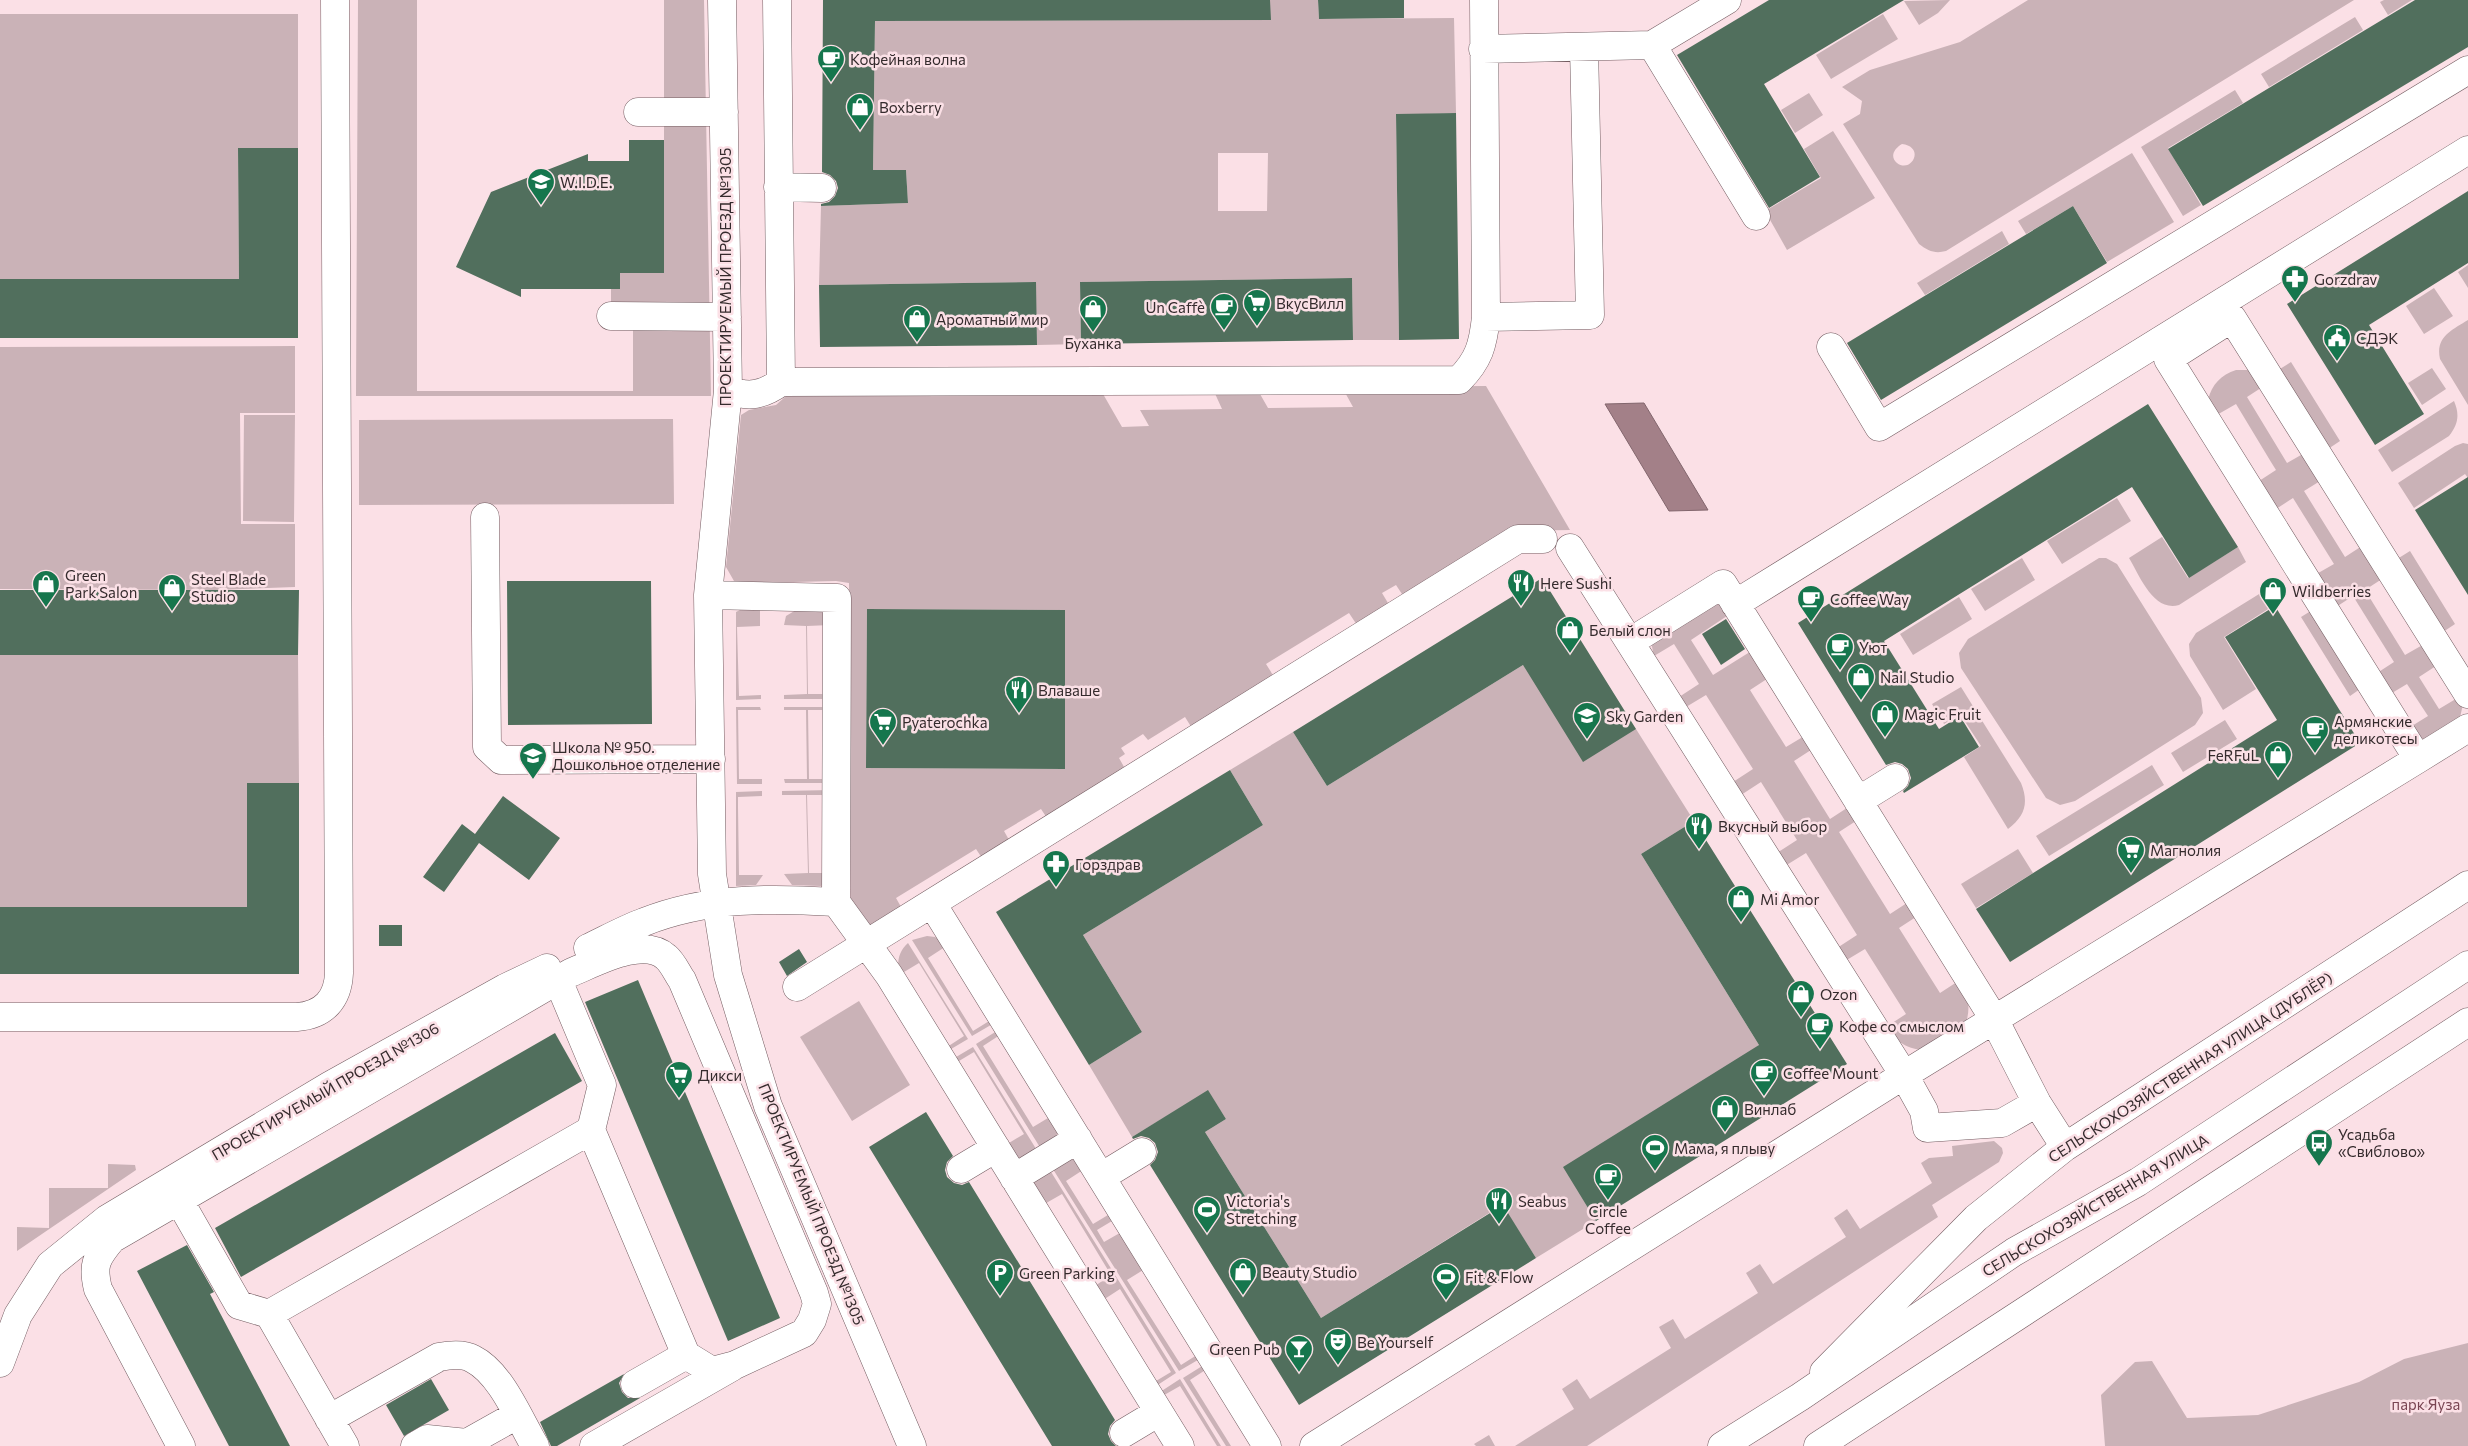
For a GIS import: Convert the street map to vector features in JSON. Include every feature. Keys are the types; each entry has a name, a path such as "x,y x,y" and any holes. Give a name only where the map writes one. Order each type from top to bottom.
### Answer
{"street":[{"path":"0,1017 297,1018 317,1013 332,1000 336,992 339,973 335,0"},
{"name":"ПРОЕКТИРУЕМЫЙ ПРОЕЗД №1305","path":"722,0 728,390 708,595 712,874 728,974 768,1106 912,1446"},
{"path":"777,0 781,382"},
{"path":"728,390 739,395 755,395 768,392 781,382 1459,380 1475,364 1484,334 1486,317 1484,0"},
{"path":"1483,49 1652,45 1727,0"},
{"path":"1652,45 1756,216"},
{"path":"1486,317 1590,315 1584,47"},
{"path":"1831,346 1879,427 2468,70"},
{"path":"638,112 724,112"},
{"path":"1735,604 2468,150"},
{"path":"778,187 822,188"},
{"path":"611,316 727,317"},
{"path":"2418,758 2168,359 2232,318 2468,694"},
{"path":"485,517 487,747 501,760 711,759"},
{"path":"797,987 933,905 1518,539 1543,539"},
{"path":"1570,548 1904,1075 1924,1111 1926,1128 2002,1123 2037,1102"},
{"path":"1630,642 1723,584 1994,1019 2037,1102 2065,1147"},
{"path":"708,595 837,598 836,902 889,975 1180,1446"},
{"path":"1314,1446 1994,1019 2468,728"},
{"path":"1858,801 1895,778"},
{"name":"СЕЛЬСКОХОЗЯЙСТВЕННАЯ УЛИЦА (ДУБЛЁР)","path":"1800,1397 1976,1218 2065,1147 2468,885"},
{"name":"ПРОЕКТИРУЕМЫЙ ПРОЕЗД №1306","path":"0,1363 18,1316 50,1265 107,1219 330,1086 505,988 644,922 688,908 716,903 774,898 836,902"},
{"path":"933,905 1267,1446"},
{"path":"181,1446 98,1289 94,1272 98,1256 112,1240 570,973 624,952 646,948 666,956 682,980 814,1292 817,1304 812,1320 804,1333 735,1365 594,1446"},
{"name":"СЕЛЬСКОХОЗЯЙСТВЕННАЯ УЛИЦА","path":"1722,1446 1800,1397 2014,1252 2138,1182 2468,965"},
{"path":"558,980 602,1085 591,1130 686,1355 712,1371 735,1365"},
{"path":"1818,1446 2468,1022"},
{"path":"269,1314 591,1130"},
{"path":"1014,1178 1078,1138"},
{"path":"962,1169 996,1148"},
{"path":"1101,1177 1142,1152"},
{"path":"179,1200 239,1305 269,1314 345,1446"},
{"path":"329,1419 439,1357 454,1355 472,1358 491,1370 535,1446"},
{"path":"635,1384 686,1355"},
{"path":"1124,1433 1158,1412"},
{"path":"414,1446 427,1439 467,1443 517,1415"}],"green space":[{"path":"358,0 417,0 417,391 633,391 633,324 611,324 611,289 620,289 620,273 664,273 664,0 704,0 711,396 356,396"},
{"path":"1270,0 1318,0 1319,19 1454,18 1456,113 1396,115 1399,340 1353,340 1352,278 1080,282 1081,344 1037,345 1035,282 819,285 821,206 908,203 906,170 873,170 875,21 1270,20","holes":["1218,153 1268,153 1267,211 1218,211"]},
{"path":"1950,0 1938,13 1919,25 1904,1"},
{"path":"2028,0 2354,0 1946,251 1935,252 1919,244 1843,124 1860,114 1862,101 1842,87 1870,70 1960,42","holes":["1902,144 1909,146 1915,154 1914,159 1907,165 1897,163 1893,158 1895,150"]},
{"path":"2384,0 2412,0 2388,15 2380,2"},
{"path":"0,14 298,14 298,148 238,148 239,279 0,279"},
{"path":"1883,14 1898,39 1831,79 1816,55"},
{"path":"2355,17 2363,30 2269,87 2261,74"},
{"path":"2235,90 2243,103 2168,148 2201,205 2183,216 2141,147"},
{"path":"1809,93 1823,115 1795,133 1781,110"},
{"path":"1833,131 1875,198 1787,250 1765,211 1821,178 1804,149"},
{"path":"2132,153 2174,222 2107,262 2073,206 2026,234 2018,221"},
{"path":"2002,231 2009,244 1925,295 1917,283"},
{"path":"2468,265 2468,288 2458,272"},
{"path":"2434,288 2453,316 2424,334 2406,306"},
{"path":"2468,320 2468,405 2440,359 2439,351 2442,340 2446,335"},
{"path":"295,346 295,413 240,413 241,524 295,524 295,587 216,590 0,589 0,347"},
{"path":"2291,362 2340,441 2325,451 2275,372"},
{"path":"2432,368 2446,389 2422,405 2408,383"},
{"path":"2236,370 2249,370 2267,384 2247,397 2287,463 2308,451 2325,478 2304,491 2345,557 2365,544 2385,577 2365,590 2405,655 2426,643 2439,664 2419,677 2439,709 2459,697 2463,704 2459,722 2423,740 2417,738 2407,729 2428,716 2407,684 2387,696 2374,675 2394,662 2353,596 2333,609 2313,576 2334,564 2293,498 2273,511 2256,483 2276,470 2236,404 2215,416 2208,400 2212,389 2222,377"},
{"path":"1486,386 1570,530 1515,531 1406,600 1396,585 1382,593 1391,608 1359,628 1349,613 1266,664 1276,680 1195,733 1185,717 1148,740 1143,734 1121,748 1125,754 1119,758 1128,774 1051,824 1041,809 1004,831 1013,847 986,864 976,849 896,898 905,914 881,930 865,925 851,903 849,583 836,581 747,583 734,581 726,567 741,415 749,410 776,405 794,389 1099,387 1122,427 1149,426 1140,410 1222,409 1212,387 1256,387 1268,408 1353,407 1342,387","holes":["867,609 1065,610 1065,769 866,768"]},
{"path":"2454,401 2457,419 2449,436 2392,472 2378,450"},
{"path":"244,415 295,415 294,522 243,521"},
{"path":"673,419 674,504 359,505 359,420"},
{"path":"2463,443 2468,444 2468,478 2465,474 2414,508 2398,483 2455,446"},
{"path":"2117,498 2131,521 2062,564 2047,541"},
{"path":"2162,537 2188,578 2238,547 2246,562 2179,605 2170,606 2162,603 2148,591 2129,558"},
{"path":"2410,551 2455,624 2440,634 2394,561"},
{"path":"2022,558 2035,580 1985,611 1971,589"},
{"path":"2099,558 2106,558 2117,564 2201,698 2203,713 2195,725 2075,801 2060,805 2046,798 1961,668 1959,653 1968,639"},
{"path":"2264,591 2273,606 2224,637 2256,689 2223,710 2190,656 2189,644 2196,633"},
{"path":"1719,596 1730,614 1691,640 1713,675 1753,650 1770,677 1750,690 1786,747 1806,735 1814,748 1794,761 1830,819 1850,806 1859,819 1839,832 1890,914 1910,901 1919,915 1899,928 1940,993 1960,980 1963,986 1968,1006 1966,1023 1922,1050 1910,1048 1901,1043 1886,1027 1906,1014 1865,949 1845,961 1837,948 1857,935 1806,853 1785,866 1777,853 1797,840 1761,782 1741,795 1733,782 1753,769 1706,695 1686,707 1679,697 1699,684 1674,644 1654,656 1651,642"},
{"path":"1959,597 1972,619 1913,655 1900,634"},
{"path":"744,608 760,609 760,626 737,627 739,696 761,695 761,699 736,700 736,612"},
{"path":"2314,609 2363,687 2350,696 2301,617"},
{"path":"796,610 824,611 830,625 807,626 808,694 832,694 832,699 784,699 784,695 807,694 806,626 784,625 786,616"},
{"path":"0,655 298,655 299,783 247,783 247,907 0,907"},
{"path":"1523,665 1636,729 1694,821 1641,854 1759,1045 1596,1221 1536,1258 1502,1205 1321,1318 1205,1132 1226,1119 1208,1091 1132,1137 1089,1065 1142,1032 1083,935 1263,825 1230,770 1293,732 1327,786"},
{"path":"1961,687 2021,783 2025,797 2024,809 2014,824 2008,829 1964,757 1981,746 1960,714 1944,724 1932,704"},
{"path":"736,707 760,707 761,710 738,710 739,779 762,779 762,784 737,784"},
{"path":"784,707 832,707 831,710 808,710 809,779 832,779 832,783 785,783 784,779 807,779 806,710 784,710"},
{"path":"2225,720 2237,739 2183,772 2171,753"},
{"path":"2152,765 2164,785 2049,856 2036,836"},
{"path":"832,790 832,795 807,795 809,873 833,873 825,884 821,886 792,885 784,874 808,873 806,795 782,795 782,791"},
{"path":"762,791 762,796 738,797 738,807 739,875 763,875 756,885 736,886 736,792"},
{"path":"2018,849 2033,873 1976,908 1961,884"},
{"path":"927,936 935,937 948,945 928,958 973,1031 994,1018 996,1022 972,1036 912,940"},
{"path":"908,943 968,1039 946,1052 944,1049 964,1036 919,963 899,975 899,958 902,950"},
{"path":"859,1001 910,1085 852,1121 800,1037"},
{"path":"1000,1029 1003,1033 983,1046 1033,1127 1053,1115 1056,1122 1057,1135 1041,1149 976,1044"},
{"path":"973,1047 1038,1152 1019,1158 1004,1146 1024,1134 974,1052 954,1064 951,1060"},
{"path":"1994,1141 2002,1148 2003,1153 1999,1162 1932,1205 1938,1217 1587,1446 1515,1446 1574,1409 1562,1389 1577,1379 1590,1399 1671,1348 1659,1327 1673,1319 1685,1339 1758,1293 1746,1273 1760,1264 1773,1284 1846,1237 1834,1218 1847,1209 1860,1229 1932,1183 1921,1163 1929,1158 1953,1156 1952,1146"},
{"path":"1071,1157 1077,1158 1086,1168 1066,1181 1093,1224 1113,1212 1117,1218 1097,1230 1104,1242 1125,1230 1148,1267 1127,1280 1181,1365 1200,1353 1203,1357 1179,1371 1051,1166"},
{"path":"108,1164 135,1165 136,1170 17,1251 17,1227 49,1228 49,1188 108,1188"},
{"path":"1048,1167 1176,1373 1153,1388 1151,1384 1171,1372 1120,1289 1100,1302 1092,1288 1111,1275 1062,1194 1041,1206 1032,1181"},
{"name":"парк Яуза","path":"2468,1343 2468,1446 2105,1446 2101,1395 2135,1362 2152,1361 2187,1418 2258,1415 2359,1382 2404,1359"},
{"path":"1207,1363 1210,1367 1190,1380 1231,1446 1226,1446 1183,1378"},
{"path":"1180,1379 1221,1446 1217,1446 1180,1386 1159,1398 1157,1394"},
{"path":"1489,1435 1495,1446 1476,1446 1474,1444"}],"shaded area":[{"path":"1644,403 1708,510 1669,511 1605,404"}],"building":[{"path":"823,0 1270,0 1271,20 875,21 873,170 906,170 908,203 821,206 821,204 829,202 835,196 838,188 836,181 830,175 822,172"},
{"path":"1318,0 1404,0 1404,18 1319,19"},
{"path":"1769,0 1904,0 1764,84 1820,177 1769,208 1677,55"},
{"path":"2415,0 2468,0 2468,47 2203,206 2168,149"},
{"path":"1456,113 1459,339 1399,340 1396,114"},
{"path":"629,140 664,140 664,273 620,273 620,289 521,289 521,297 456,267 491,192 588,154 588,161 629,161"},
{"path":"238,148 298,148 298,338 0,338 0,279 239,279"},
{"path":"2468,191 2468,263 2369,325 2424,414 2375,445 2287,304"},
{"path":"2073,206 2107,263 1881,400 1847,343"},
{"path":"1352,278 1353,340 1081,344 1080,282"},
{"path":"1036,282 1037,345 820,347 819,285"},
{"path":"2148,404 2238,547 2189,578 2132,487 1884,641 1939,729 1960,716 1979,747 1904,793 1903,791 1908,786 1911,778 1908,769 1902,764 1895,762 1886,765 1798,623"},
{"path":"2468,477 2468,595 2415,510"},
{"path":"1542,578 1636,729 1583,762 1523,665 1327,786 1293,732"},
{"path":"507,581 651,581 652,724 508,725"},
{"path":"0,590 299,590 298,655 0,655"},
{"path":"2275,606 2360,743 2010,962 1976,909 2277,720 2225,637"},
{"path":"867,609 1065,610 1065,769 866,768"},
{"path":"1726,619 1745,649 1721,665 1702,634"},
{"path":"1230,770 1263,825 1083,935 1142,1032 1089,1065 996,912"},
{"path":"247,783 299,783 299,974 0,974 0,907 247,907"},
{"path":"503,796 560,838 529,880 479,843 444,892 423,877 462,824 475,834"},
{"path":"1694,821 1847,1064 1596,1221 1563,1167 1759,1045 1641,854"},
{"path":"379,925 402,925 402,946 379,946"},
{"path":"799,949 807,962 787,976 779,962"},
{"path":"638,980 780,1318 728,1341 585,1002"},
{"path":"555,1033 582,1081 241,1277 215,1228"},
{"path":"1208,1090 1226,1119 1205,1132 1321,1318 1503,1205 1536,1258 1299,1405 1150,1165 1155,1160 1158,1152 1155,1143 1149,1138 1141,1136 1133,1139 1132,1137"},
{"name":"Green Parking","path":"926,1112 953,1156 947,1162 945,1170 947,1177 954,1183 962,1185 969,1182 1115,1420 1110,1426 1108,1434 1116,1446 1052,1446 869,1147"},
{"path":"187,1245 214,1292 210,1294 290,1446 229,1446 137,1271"},
{"path":"624,1374 619,1383 622,1392 628,1398 640,1398 557,1446 551,1446 540,1422"},
{"path":"431,1379 449,1410 404,1436 386,1405"}],"place":[{"name":"Кофейная волна","path":"831,83"},
{"name":"Boxberry","path":"860,131"},
{"name":"W.I.D.E.","path":"541,206"},
{"name":"Gorzdrav","path":"2295,303"},
{"name":"ВкусВилл","path":"1257,327"},
{"name":"Un Caffè","path":"1224,331"},
{"name":"Буханка","path":"1093,333"},
{"name":"Ароматный мир","path":"917,343"},
{"name":"СДЭК","path":"2337,362"},
{"name":"Here Sushi","path":"1521,607"},
{"name":"Green Park Salon","path":"46,608"},
{"name":"Steel Blade Studio","path":"172,612"},
{"name":"Wildberries","path":"2273,615"},
{"name":"Coffee Way","path":"1811,623"},
{"name":"Белый слон","path":"1570,654"},
{"name":"Уют","path":"1840,671"},
{"name":"Nail Studio","path":"1861,701"},
{"name":"Влаваше","path":"1019,714"},
{"name":"Magic Fruit","path":"1885,738"},
{"name":"Sky Garden","path":"1587,740"},
{"name":"Pyaterochka","path":"883,746"},
{"name":"Армянские деликотесы","path":"2315,754"},
{"name":"FeRFuL","path":"2278,779"},
{"name":"Школа № 950. Дошкольное отделение","path":"533,780"},
{"name":"Вкусный выбор","path":"1699,850"},
{"name":"Магнолия","path":"2131,874"},
{"name":"Горздрав","path":"1056,888"},
{"name":"Mi Amor","path":"1741,923"},
{"name":"Ozon","path":"1801,1018"},
{"name":"Кофе со смыслом","path":"1820,1050"},
{"name":"Coffee Mount","path":"1764,1097"},
{"name":"Дикси","path":"679,1099"},
{"name":"Винлаб","path":"1725,1133"},
{"name":"Усадьба «Свиблово»","path":"2319,1167"},
{"name":"Мама, я плыву","path":"1655,1172"},
{"name":"Circle Coffee","path":"1608,1201"},
{"name":"Seabus","path":"1499,1225"},
{"name":"Victoria's Stretching","path":"1207,1234"},
{"name":"Beauty Studio","path":"1243,1296"},
{"name":"Green Parking","path":"1000,1297"},
{"name":"Fit & Flow","path":"1446,1301"},
{"name":"Be Yourself","path":"1338,1366"},
{"name":"Green Pub","path":"1299,1373"}]}
